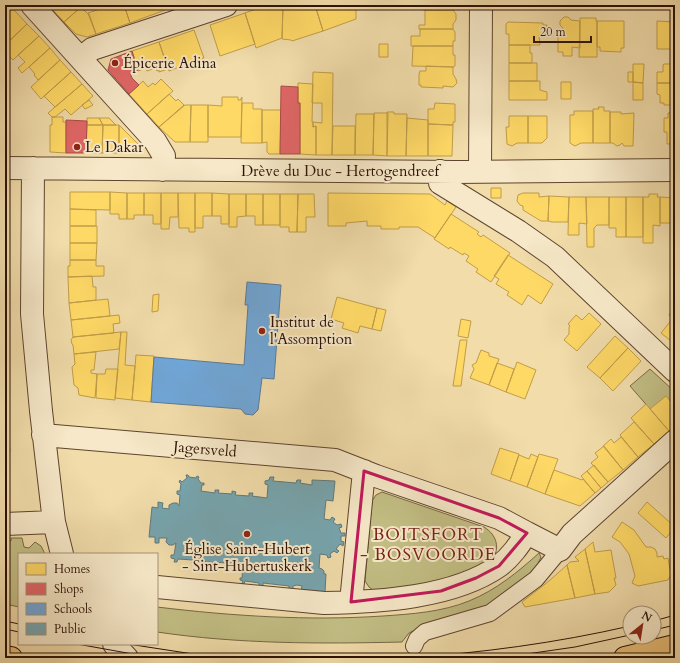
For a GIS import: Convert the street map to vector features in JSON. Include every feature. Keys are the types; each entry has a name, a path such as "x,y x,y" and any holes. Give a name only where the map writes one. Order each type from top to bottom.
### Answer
{"main road":[{"path":"624,658 675,646"},
{"path":"5,657 11,658"}],"street":[{"path":"32,5 155,141 164,156 164,170"},
{"path":"81,58 92,49 226,5"},
{"path":"480,171 481,5"},
{"name":"Drève du Duc - Hertogendreef","path":"5,168 440,171 675,170"},
{"path":"33,168 32,314 43,435 54,522 62,553"},
{"path":"440,171 440,183 518,231 555,257 675,371"},
{"name":"Jagersveld","path":"43,435 335,460 499,518 560,550"},
{"path":"414,646 417,639 425,632 490,613 536,579 572,534 675,441"},
{"path":"350,602 364,471"},
{"path":"5,524 54,522"},
{"path":"158,587 324,603 409,597 441,591 476,578 499,566 515,551 527,533"},
{"path":"115,645 127,658"}],"highlighted area":[{"path":"364,471 499,518 527,533 499,566 476,578 441,591 351,602"}],"shaded area":[{"path":"650,369 675,392 675,403 673,405 650,409 630,386"},
{"path":"382,492 484,527 492,534 496,542 496,552 491,561 437,585 373,590 365,581 372,501 376,495"},
{"path":"11,538 22,538 24,547 29,548 35,542 41,546 44,553 18,553 18,607 5,604 5,541 11,541"},
{"path":"539,553 541,557 535,570 497,602 415,630 409,633 402,642 341,643 248,641 158,632 158,607 213,613 298,618 383,616 416,613 459,605 479,597 515,574"}],"building: Homes":[{"path":"48,5 81,5 82,6 64,22"},
{"path":"98,5 124,5 130,23 96,34 88,13 97,10"},
{"path":"124,5 163,5 165,10 130,23"},
{"path":"267,5 283,5 282,38 256,48 245,13"},
{"path":"283,5 315,5 323,31 292,41 282,39"},
{"path":"315,5 356,5 356,19 323,31"},
{"path":"423,5 452,5 453,10 423,10"},
{"path":"81,7 89,14 96,34 87,37 76,34 64,22"},
{"path":"8,8 10,10 14,10 27,24 5,45 5,11"},
{"path":"425,10 453,10 456,14 456,20 453,24 453,29 419,29 419,25 425,25"},
{"path":"245,13 255,44 220,56 210,25"},
{"path":"564,17 568,17 571,20 580,21 580,48 572,47 572,56 563,56 563,52 558,52 558,36 563,36 563,28 560,25 560,21"},
{"path":"580,18 596,18 597,57 579,57"},
{"path":"597,21 624,21 624,48 621,48 621,52 600,51 600,47 597,47"},
{"path":"657,21 675,22 675,49 657,49"},
{"path":"508,22 543,23 543,25 547,25 547,34 539,35 540,45 509,45 509,34 506,34 506,24"},
{"path":"27,24 39,36 13,60 5,52 5,45"},
{"path":"420,29 453,29 455,32 455,41 453,41 453,46 411,46 411,36 420,36"},
{"path":"194,30 204,58 193,62 193,64 169,71 159,42"},
{"path":"39,36 50,48 22,73 18,68 25,62 18,55"},
{"path":"159,42 168,69 159,72 159,70 157,71 155,68 147,71 146,68 138,71 132,51"},
{"path":"379,44 388,44 388,57 379,57"},
{"path":"509,45 530,45 532,63 509,63"},
{"path":"413,46 453,46 455,66 412,66"},
{"path":"50,48 60,60 38,80 29,67"},
{"path":"60,60 71,72 41,99 31,87"},
{"path":"509,63 537,63 537,81 509,81"},
{"path":"633,64 644,64 643,83 633,82"},
{"path":"664,64 675,64 675,83 657,83 657,72 663,72"},
{"path":"426,66 453,67 453,74 457,83 453,87 421,87 421,85 419,85 419,74 420,71 426,71"},
{"path":"71,72 82,84 55,107 44,96"},
{"path":"313,72 333,73 332,155 316,155 316,126 313,127 313,122 322,123 322,103 312,103"},
{"path":"628,72 633,72 633,82 628,82"},
{"path":"161,79 173,91 147,114 129,94 143,81 148,87 153,83 155,85"},
{"path":"509,81 540,81 540,90 547,92 547,100 509,100"},
{"path":"561,82 571,82 571,99 561,99"},
{"path":"633,82 643,83 643,100 633,100"},
{"path":"298,83 313,84 312,122 313,127 316,126 316,155 300,154 300,103 298,103"},
{"path":"657,83 675,83 675,105 664,105 664,103 660,103 660,95 657,94"},
{"path":"82,84 93,96 71,115 65,109 55,117 52,117 48,113"},
{"path":"169,94 176,101 178,99 184,105 159,127 147,114"},
{"path":"222,97 238,97 238,100 241,100 242,97 241,137 208,137 208,105 222,106"},
{"path":"89,100 93,105 85,109 82,105"},
{"path":"242,103 253,103 253,109 262,109 262,143 241,143"},
{"path":"435,103 455,104 455,122 453,122 453,125 428,124 428,109 434,109"},
{"path":"185,105 191,105 190,142 175,142 159,127"},
{"path":"191,105 208,105 208,142 190,142"},
{"path":"598,107 604,107 604,111 610,111 610,143 593,143 593,109 599,109"},
{"path":"262,110 281,110 280,154 269,154 267,152 267,142 262,143"},
{"path":"574,111 593,111 593,143 581,143 575,146 570,143 570,115 574,115"},
{"path":"387,112 394,112 394,114 407,114 406,156 387,156"},
{"path":"610,112 621,112 621,114 634,113 633,146 624,146 622,143 617,146 610,143"},
{"path":"374,113 388,113 387,156 373,155"},
{"path":"668,113 673,113 672,118 675,117 675,144 667,144 667,132 664,132 664,118 668,118"},
{"path":"356,114 374,114 373,155 355,155"},
{"path":"509,116 528,116 528,143 517,143 512,146 507,144 506,127 509,127"},
{"path":"528,116 547,116 547,138 542,143 528,143"},
{"path":"52,117 63,117 63,122 66,122 66,153 50,152 50,125 52,125"},
{"path":"87,118 99,118 103,125 87,125"},
{"path":"99,118 109,118 116,125 103,125"},
{"path":"407,118 428,120 428,156 406,156"},
{"path":"428,124 453,125 452,156 428,156"},
{"path":"87,125 103,125 102,153 86,153"},
{"path":"103,125 119,125 119,153 102,153"},
{"path":"119,125 141,147 137,153 119,153"},
{"path":"333,126 355,126 355,155 332,155"},
{"path":"491,188 501,188 501,198 491,198"},
{"path":"70,192 110,192 110,210 70,209"},
{"path":"110,192 127,193 127,219 119,219 119,214 110,214"},
{"path":"127,193 144,193 144,215 134,215 134,219 127,219"},
{"path":"144,193 161,193 161,224 153,224 153,215 144,215"},
{"path":"161,193 178,193 178,217 170,217 169,229 161,229"},
{"path":"178,193 195,193 195,232 189,232 189,228 179,228"},
{"path":"195,193 212,193 212,216 203,216 203,228 195,228"},
{"path":"212,193 229,194 229,224 221,224 221,216 212,216"},
{"path":"328,193 430,194 445,205 447,201 456,207 435,238 418,227 381,229 381,226 367,226 367,221 346,223 346,226 328,226"},
{"path":"523,193 539,193 539,197 549,196 548,221 541,221 523,210 523,206 517,201 518,195"},
{"path":"229,194 246,194 246,216 237,217 237,227 229,227"},
{"path":"246,194 263,194 263,225 255,225 255,216 246,216"},
{"path":"263,194 280,194 280,225 263,225"},
{"path":"280,194 298,194 297,232 289,232 289,227 280,227"},
{"path":"298,194 314,194 315,217 306,217 306,232 297,232"},
{"path":"649,194 658,194 657,197 660,197 660,226 653,225 653,243 643,243 643,197 649,197"},
{"path":"549,196 569,197 568,222 548,221"},
{"path":"569,197 586,197 587,224 579,223 579,235 568,235"},
{"path":"586,197 609,197 609,225 597,225 594,228 594,247 587,247"},
{"path":"609,197 626,197 626,237 616,237 616,228 609,228"},
{"path":"626,197 643,197 643,237 626,237"},
{"path":"660,197 675,198 675,223 660,223"},
{"path":"70,209 96,210 96,226 70,226"},
{"path":"451,214 479,232 477,234 481,237 483,235 510,253 491,282 476,272 478,269 466,261 469,256 464,253 463,255 450,247 449,249 434,239"},
{"path":"70,226 97,226 97,243 70,243"},
{"path":"70,243 97,243 96,260 70,260"},
{"path":"508,255 553,284 541,304 528,295 522,305 507,295 509,292 496,284 499,279 494,276"},
{"path":"70,260 96,260 96,266 104,266 104,276 68,277 68,266 70,266"},
{"path":"92,276 93,287 96,287 96,300 69,303 68,277"},
{"path":"159,294 158,311 152,312 153,295"},
{"path":"337,297 377,308 372,329 360,326 358,333 342,328 344,323 331,319"},
{"path":"108,299 110,316 71,320 69,303"},
{"path":"377,308 386,310 381,331 372,329"},
{"path":"675,308 675,344 661,333 673,318 669,315"},
{"path":"589,313 601,324 577,351 564,340 569,334 570,326 568,324 576,315 582,320"},
{"path":"119,315 120,323 113,324 114,333 73,337 71,320"},
{"path":"461,319 471,321 468,338 458,336"},
{"path":"121,332 127,332 125,365 135,366 132,400 115,398"},
{"path":"121,332 119,349 74,354 71,340 73,337"},
{"path":"615,336 628,348 600,378 587,367"},
{"path":"460,340 467,340 461,386 453,386"},
{"path":"628,348 641,361 613,391 600,378"},
{"path":"481,350 489,353 489,356 499,359 489,385 470,378 474,369 472,365 476,363"},
{"path":"96,352 94,370 91,370 91,373 97,374 95,398 79,395 78,388 74,385 72,367 75,364 74,354"},
{"path":"136,355 154,356 151,402 132,400"},
{"path":"517,362 536,370 525,399 506,392"},
{"path":"497,363 514,369 506,392 489,385"},
{"path":"106,369 118,369 115,400 96,398 97,374 105,374"},
{"path":"666,396 675,407 675,425 669,431 650,409"},
{"path":"646,404 669,431 654,444 631,418"},
{"path":"634,422 654,444 638,457 620,435"},
{"path":"621,437 638,457 623,470 603,446 611,439 614,443"},
{"path":"5,439 9,439 10,452 5,452"},
{"path":"604,446 623,470 608,482 591,463 598,457 595,453"},
{"path":"500,448 519,454 510,481 491,474"},
{"path":"531,454 538,457 527,487 510,481 519,455 529,459"},
{"path":"539,454 558,459 545,494 527,487"},
{"path":"594,465 608,482 601,488 587,471"},
{"path":"554,470 582,480 583,479 595,493 580,506 545,494"},
{"path":"587,471 601,488 595,493 581,476"},
{"path":"647,502 675,527 666,538 638,513"},
{"path":"622,522 634,530 646,547 655,549 657,557 663,556 664,559 668,558 671,575 668,580 638,586 632,583 635,576 629,554 620,542 612,537"},
{"path":"593,542 595,552 611,550 616,585 609,592 595,594 585,549"},
{"path":"585,549 595,594 575,598 567,565 570,562 579,561 575,557"},
{"path":"567,565 575,598 525,607 522,602"}],"building: Shops":[{"path":"132,51 138,70 130,73 132,78 139,85 129,94 108,70 111,59"},
{"path":"281,86 298,87 298,103 300,103 300,154 280,154"},
{"path":"66,120 87,121 86,153 66,153"}],"building: Schools":[{"name":"Institut de l'Assomption","path":"247,282 281,285 274,379 262,378 258,410 253,415 245,414 241,409 151,402 154,357 244,365 248,305 245,305"}],"building: Public":[{"name":"Église Saint-Hubert - Sint-Hubertuskerk","path":"186,475 189,477 199,477 198,479 201,483 204,483 201,491 215,493 215,490 219,490 218,493 232,494 232,491 236,492 235,495 249,496 249,493 253,493 252,496 267,498 268,485 265,484 265,481 269,480 270,477 274,477 273,481 296,483 297,480 301,480 300,483 312,485 312,480 335,481 333,501 326,500 324,519 330,520 332,517 335,519 333,522 337,525 341,524 342,527 339,528 341,533 345,533 345,536 341,536 341,541 344,542 343,546 340,544 336,549 339,551 337,553 334,551 330,554 331,557 328,558 327,555 320,554 319,568 324,571 324,574 326,574 325,593 301,591 302,586 297,585 293,586 293,589 289,589 289,586 263,583 263,587 259,586 259,583 245,581 244,584 242,583 243,581 240,580 240,578 242,578 243,564 230,564 230,566 226,566 227,563 213,562 213,565 209,564 210,562 196,561 196,563 192,563 193,560 178,559 177,562 174,562 175,559 171,558 171,555 174,555 176,543 169,545 166,542 167,538 159,538 159,543 155,543 155,537 149,537 152,507 158,508 158,502 163,503 162,508 169,509 169,505 173,503 177,503 179,506 180,495 177,494 177,491 180,491 181,484 179,482 180,480 182,482 187,478"}],"tram line":[{"path":"662,619 675,615"},
{"path":"5,621 18,624"},
{"path":"662,628 675,625"},
{"path":"405,658 518,646 622,628"},
{"path":"5,629 18,632"},
{"path":"499,658 575,647 622,637"},
{"path":"83,645 155,658"},
{"path":"134,645 193,654 242,658"}],"place":[{"name":"Épicerie Adina","path":"115,63"},
{"name":"Le Dakar","path":"77,147"},
{"name":"Institut de l'Assomption","path":"262,331"},
{"name":"Église Saint-Hubert - Sint-Hubertuskerk","path":"247,534"}],"district":[{"name":"BOITSFORT - BOSVOORDE","path":"428,544"}]}
